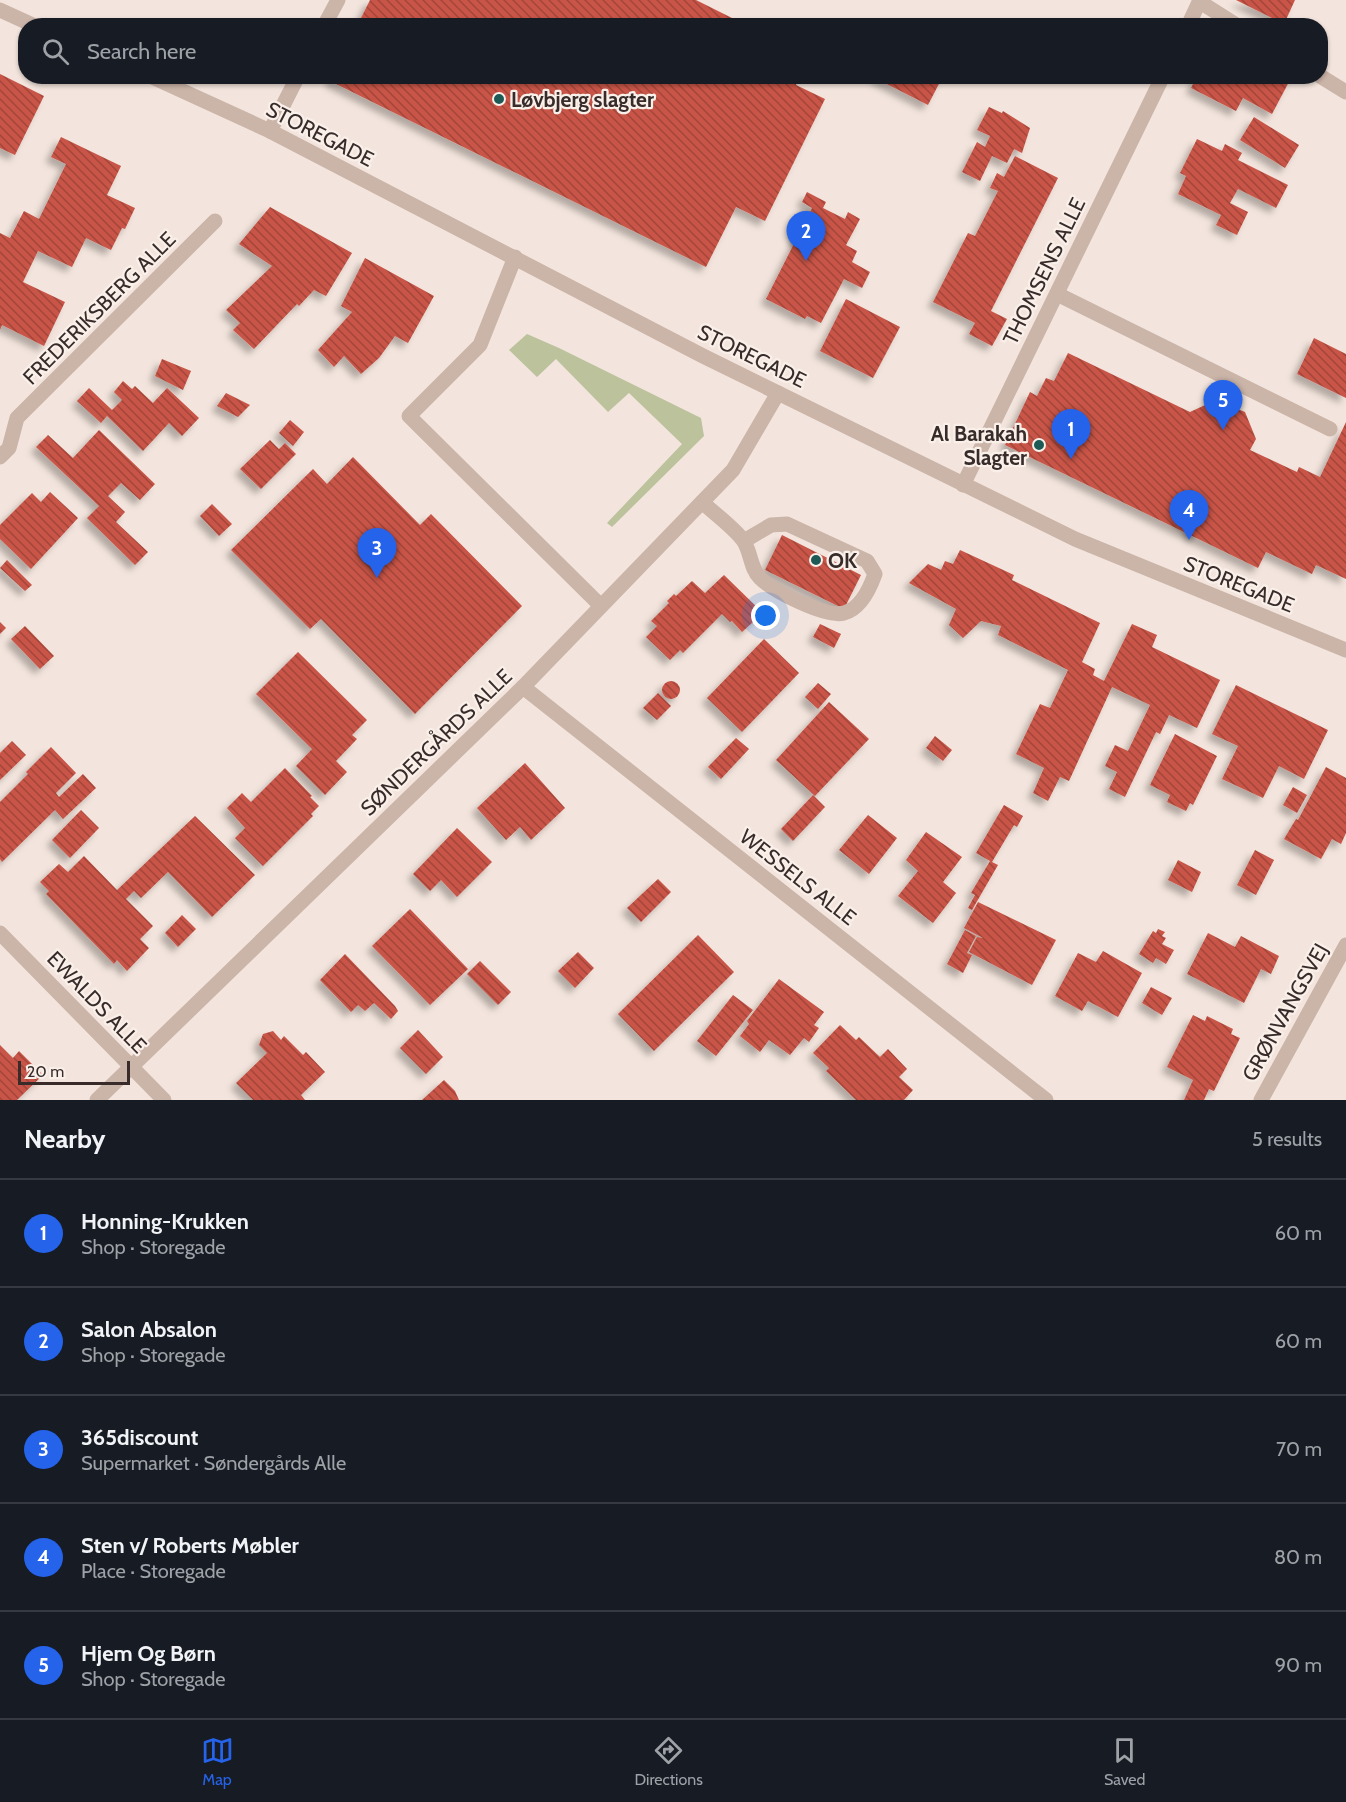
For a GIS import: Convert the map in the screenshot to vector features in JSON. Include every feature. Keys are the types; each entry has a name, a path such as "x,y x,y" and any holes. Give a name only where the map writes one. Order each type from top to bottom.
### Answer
{"street":[{"path":"328,18 338,0"},
{"path":"1192,18 1200,1 1226,18"},
{"path":"0,10 18,18"},
{"path":"1328,81 1346,92"},
{"name":"STOREGADE","path":"167,84 270,131 703,356 1075,539 1346,650"},
{"path":"270,131 294,84"},
{"name":"THOMSENS ALLE","path":"963,485 1159,84"},
{"name":"FREDERIKSBERG ALLE","path":"0,457 9,448 17,418 215,221"},
{"path":"515,257 480,345 409,416 601,606"},
{"path":"1057,294 1330,429"},
{"name":"SØNDERGÅRDS ALLE","path":"98,1100 523,687 733,470 778,393"},
{"path":"702,502 744,541 758,577 779,592 820,610 836,614 845,613 857,605 870,588 875,574 867,561 787,524 771,525 744,541"},
{"name":"WESSELS ALLE","path":"523,687 1046,1100"},
{"name":"EWALDS ALLE","path":"0,933 164,1100"},
{"name":"GRØNVANGSVEJ","path":"1261,1100 1346,945"}],"green space":[{"path":"527,334 701,418 704,436 612,527 607,523 682,444 629,393 608,412 556,359 537,377 509,350"}],"building":[{"path":"370,0 696,0 732,18 361,18"},
{"path":"1236,0 1295,0 1287,18 1272,18"},
{"path":"0,74 44,96 15,155 0,148"},
{"path":"336,84 796,84 825,99 765,221 736,207 706,267"},
{"path":"887,84 939,84 928,105"},
{"path":"1193,84 1288,84 1272,114 1243,98 1236,111 1191,88"},
{"path":"989,107 1002,113 1003,111 1030,128 1022,153 1014,149 1007,163 992,156 980,181 962,172 977,142 985,147 990,136 977,130"},
{"path":"1254,117 1299,145 1285,168 1240,140"},
{"path":"61,137 121,166 107,195 135,208 111,250 86,238 72,267 38,251 23,282 65,302 44,346 2,325 0,330 0,233 10,238 24,211 39,219 66,164 51,157"},
{"path":"1197,139 1222,151 1225,144 1242,153 1238,160 1288,185 1276,208 1238,189 1230,203 1248,212 1237,235 1216,225 1221,215 1178,194 1186,176 1180,173"},
{"path":"1015,156 1058,178 991,311 1007,319 992,346 969,334 975,323 933,302 968,233 975,236 998,191 990,188 997,173 1004,177"},
{"path":"807,192 826,202 823,208 845,219 848,212 860,219 846,245 857,251 852,262 870,272 862,288 844,279 821,323 807,316 805,319 766,299 812,208 802,202"},
{"path":"270,207 352,253 326,296 314,290 299,306 297,304 254,349 233,330 240,323 226,310 272,266 239,244"},
{"path":"365,258 434,296 408,343 395,336 379,358 361,374 344,356 334,367 318,350 352,312 341,306"},
{"path":"846,299 900,327 873,378 820,351"},
{"path":"1314,338 1346,354 1346,398 1297,374"},
{"path":"1068,353 1190,412 1216,400 1245,412 1256,439 1250,450 1297,472 1299,467 1320,477 1346,422 1346,579 1316,565 1312,574 1266,552 1258,568 1005,445 1030,392 1037,396 1046,378 1054,381"},
{"path":"162,359 191,371 183,390 155,376"},
{"path":"123,381 132,389 135,386 153,403 167,388 199,418 182,436 169,423 143,451 107,416 101,423 77,401 89,388 112,410 122,400 114,392"},
{"path":"226,393 250,405 238,417 217,406"},
{"path":"290,420 304,432 293,446 279,433"},
{"path":"99,430 155,484 140,500 121,483 108,496 125,512 116,522 148,552 135,565 87,518 99,506 36,447 48,435 73,458"},
{"path":"270,440 279,449 285,443 296,454 261,489 240,469"},
{"path":"353,457 420,525 431,514 522,606 415,714 321,619 310,629 231,550 313,469 327,484"},
{"path":"50,492 78,518 31,569 0,539 0,525 32,493 41,502"},
{"path":"212,504 232,524 219,536 200,516"},
{"path":"782,535 861,575 844,609 765,570"},
{"path":"960,550 1014,575 1012,580 1100,623 1082,662 1095,669 1093,675 1104,681 1132,624 1157,635 1152,647 1220,680 1197,728 1169,715 1160,734 1156,732 1125,797 1109,789 1117,772 1105,766 1115,745 1128,751 1150,705 1112,687 1069,781 1060,777 1048,801 1033,793 1044,768 1016,754 1040,704 1050,708 1068,670 998,635 1001,626 981,621 963,638 949,625 956,609 909,583 928,564 941,570 945,561 953,564"},
{"path":"7,560 32,585 25,591 0,568"},
{"path":"724,575 763,613 742,632 722,614 683,653 680,650 670,660 646,637 657,626 651,621 669,603 667,601 674,594 676,596 692,581 705,593"},
{"path":"0,622 6,628 0,634"},
{"path":"820,624 841,634 834,648 813,637"},
{"path":"25,626 54,656 40,669 11,639"},
{"path":"764,639 799,673 742,732 707,698"},
{"path":"298,652 367,720 352,735 357,739 336,761 347,772 325,795 296,766 312,749 256,694"},
{"path":"671,681 677,684 680,690 677,696 671,699 665,696 662,690 665,684"},
{"path":"818,683 831,694 818,709 805,697"},
{"path":"1236,685 1328,730 1304,779 1279,766 1263,798 1222,779 1238,746 1212,734"},
{"path":"658,693 671,706 657,720 643,708"},
{"path":"829,702 869,739 815,796 776,760"},
{"path":"1175,734 1217,756 1193,805 1190,803 1186,811 1167,802 1170,795 1150,785"},
{"path":"935,736 952,750 943,761 926,748"},
{"path":"736,738 749,749 721,779 708,767"},
{"path":"12,741 26,755 0,780 0,753"},
{"path":"51,747 76,773 56,793 59,797 83,774 96,788 63,819 55,810 2,862 0,859 0,802"},
{"path":"525,763 565,808 531,840 520,827 506,840 477,808"},
{"path":"1326,767 1346,778 1346,833 1341,844 1332,839 1321,859 1284,839 1296,819 1298,820"},
{"path":"285,768 319,806 311,814 313,816 263,866 235,838 245,828 227,808 242,793 251,802"},
{"path":"1293,787 1307,795 1297,813 1283,805"},
{"path":"813,795 825,807 793,841 781,829"},
{"path":"1004,805 1023,816 1017,827 1014,825 992,862 998,865 972,910 968,908 975,895 971,893 990,861 976,853"},
{"path":"81,810 99,828 70,858 52,840"},
{"path":"868,815 897,838 869,874 839,850"},
{"path":"195,816 255,875 212,917 168,872 141,898 134,891 126,899 153,926 140,939 149,948 127,971 117,960 114,964 46,894 49,891 40,882 59,864 68,872 84,856 117,890"},
{"path":"457,828 492,862 457,897 441,880 430,891 413,874"},
{"path":"926,832 962,857 943,882 956,893 933,923 898,896 918,871 906,860"},
{"path":"1255,850 1274,860 1256,895 1237,885"},
{"path":"1178,860 1201,872 1192,892 1168,880"},
{"path":"658,879 671,892 641,922 627,908"},
{"path":"978,902 1056,940 1032,985 969,952 977,937 983,938 964,928"},
{"path":"410,909 468,969 430,1005 372,946"},
{"path":"182,915 196,929 178,947 165,933"},
{"path":"1158,929 1165,932 1162,936 1166,938 1162,944 1174,950 1166,964 1156,958 1153,963 1139,954 1153,931 1156,933"},
{"path":"965,930 976,936 967,953 972,955 963,973 947,964"},
{"path":"1208,933 1235,947 1241,936 1279,956 1271,974 1261,969 1244,1003 1187,974"},
{"path":"698,935 734,972 654,1051 618,1014"},
{"path":"1103,951 1142,973 1118,1017 1088,1001 1082,1011 1055,996 1078,953 1096,962"},
{"path":"578,952 594,968 575,988 558,971"},
{"path":"345,954 395,1006 398,1011 391,1019 374,1003 365,1011 358,1005 351,1012 320,980"},
{"path":"480,961 511,992 498,1005 467,974"},
{"path":"779,979 824,1012 814,1025 819,1028 809,1042 804,1038 790,1055 769,1040 760,1052 740,1036 749,1024 747,1021"},
{"path":"1151,987 1172,998 1162,1015 1142,1003"},
{"path":"733,995 753,1010 716,1056 697,1041"},
{"path":"1193,1015 1205,1021 1207,1016 1233,1029 1231,1034 1240,1038 1214,1091 1209,1089 1204,1100 1184,1100 1193,1080 1167,1067"},
{"path":"840,1025 856,1040 859,1037 880,1057 888,1049 907,1069 899,1077 913,1090 904,1100 856,1100 826,1071 829,1068 813,1053"},
{"path":"418,1030 443,1057 426,1074 400,1048"},
{"path":"273,1031 281,1040 284,1036 303,1055 306,1052 325,1072 301,1095 305,1100 253,1100 236,1083 267,1053 259,1045 263,1034"},
{"path":"0,1045 13,1058 19,1051 43,1075 17,1100 0,1100"},
{"path":"444,1080 455,1091 459,1100 422,1100"}],"place":[{"name":"Løvbjerg slagter","path":"499,99"},
{"name":"Salon Absalon","path":"806,261"},
{"name":"Hjem Og Børn","path":"1223,430"},
{"name":"Al Barakah Slagter","path":"1039,445"},
{"name":"Honning-Krukken","path":"1071,459"},
{"name":"Sten v/ Roberts Møbler","path":"1189,540"},
{"name":"OK","path":"816,560"},
{"name":"365discount","path":"377,578"}]}
